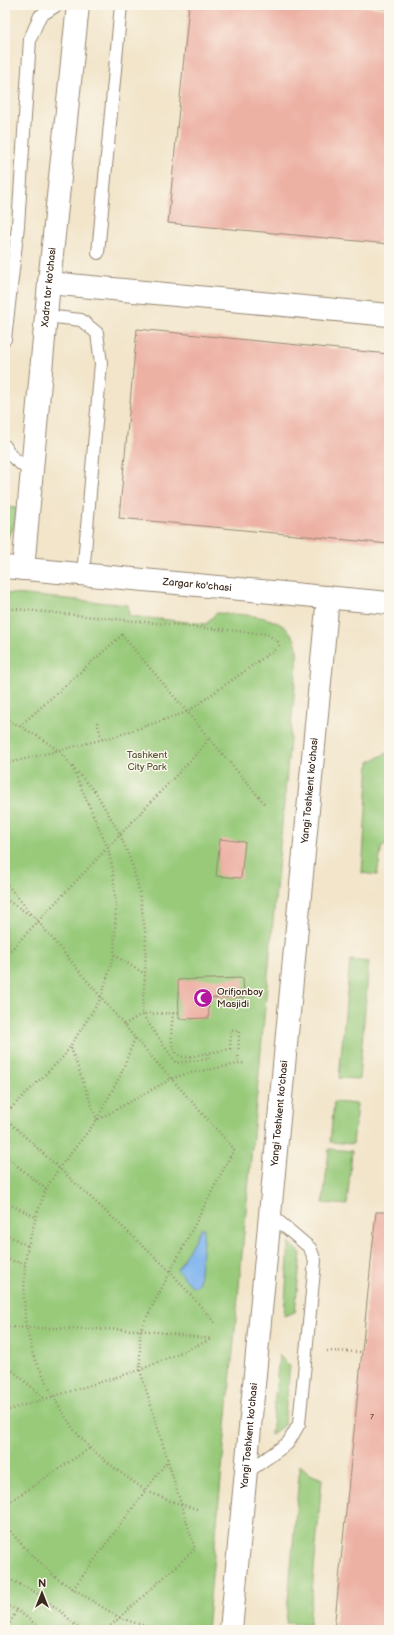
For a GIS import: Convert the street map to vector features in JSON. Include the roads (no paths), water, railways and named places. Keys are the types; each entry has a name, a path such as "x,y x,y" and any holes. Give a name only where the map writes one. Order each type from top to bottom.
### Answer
{"street":[{"name":"Xadra tor ko'chasi","path":"14,568 32,472 49,283 78,5"},
{"path":"49,283 389,315"},
{"name":"Zargar ko'chasi","path":"14,568 389,603"},
{"name":"Yangi Toshkent ko'chasi","path":"231,1630 328,597"}],"lane":[{"path":"5,339 18,226 30,39 40,16 57,5"},
{"path":"98,253 122,5"},
{"path":"46,316 81,320 98,333 101,362 83,575"},
{"path":"5,446 10,455 32,472"},
{"path":"246,1473 288,1443 299,1424 315,1261 310,1248 270,1214"}],"water":[{"path":"201,1228 204,1228 199,1283 197,1286 192,1286 177,1270"}],"place":[{"name":"Orifjonboy Masjidi","path":"203,998"}],"park label":[{"name":"Tashkent City Park","path":"147,760"}]}
